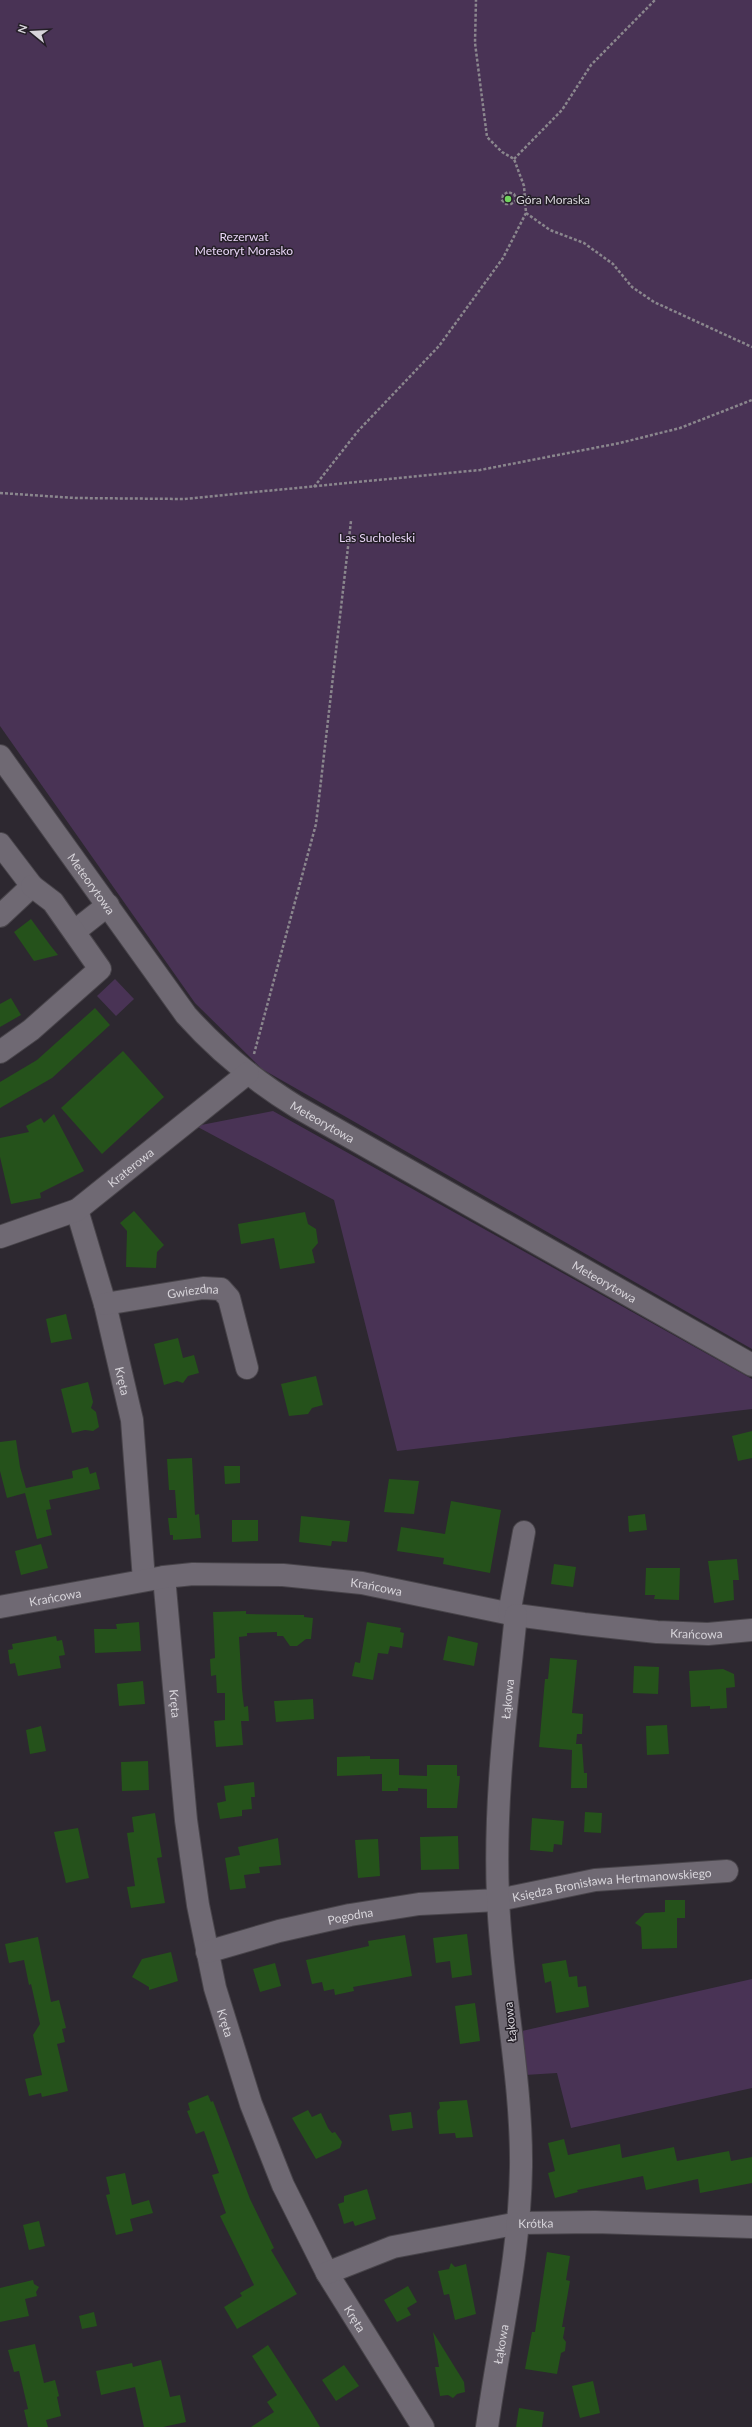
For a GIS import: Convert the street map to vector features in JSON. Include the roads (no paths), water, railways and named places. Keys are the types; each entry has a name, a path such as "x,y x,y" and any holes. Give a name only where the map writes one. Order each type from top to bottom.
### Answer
{"street":[{"name":"Meteorytowa","path":"0,756 186,1015 215,1047 268,1089 310,1115 752,1365"},
{"path":"0,844 32,886 53,902 76,931 100,969 31,1030 0,1052"},
{"path":"0,916 32,886"},
{"path":"76,931 108,905"},
{"name":"Kraterowa","path":"0,1237 77,1210 248,1073"},
{"name":"Kręta","path":"77,1210 105,1304 135,1441 186,1820 207,1952 215,1988 251,2104 284,2185 327,2273 423,2427"},
{"name":"Gwiezdna","path":"105,1304 203,1288 221,1289 228,1298 247,1368"},
{"name":"Łąkowa","path":"487,2427 519,2223 521,2164 518,2101 498,1900 499,1787 512,1614 524,1532"},
{"name":"Krańcowa","path":"0,1607 154,1578 235,1574 329,1578 512,1614 657,1632 708,1634 752,1630"},
{"name":"Księdza Bronisława Hertmanowskiego","path":"498,1900 595,1880 727,1870"},
{"name":"Pogodna","path":"207,1952 279,1931 350,1915 419,1904 498,1900"},
{"name":"Krótka","path":"327,2273 393,2247 519,2223 595,2222 752,2227"}],"place":[{"name":"Góra Moraska","path":"508,199"}],"park label":[{"name":"Rezerwat Meteoryt Morasko","path":"244,243"},
{"name":"Las Sucholeski","path":"377,537"}]}
